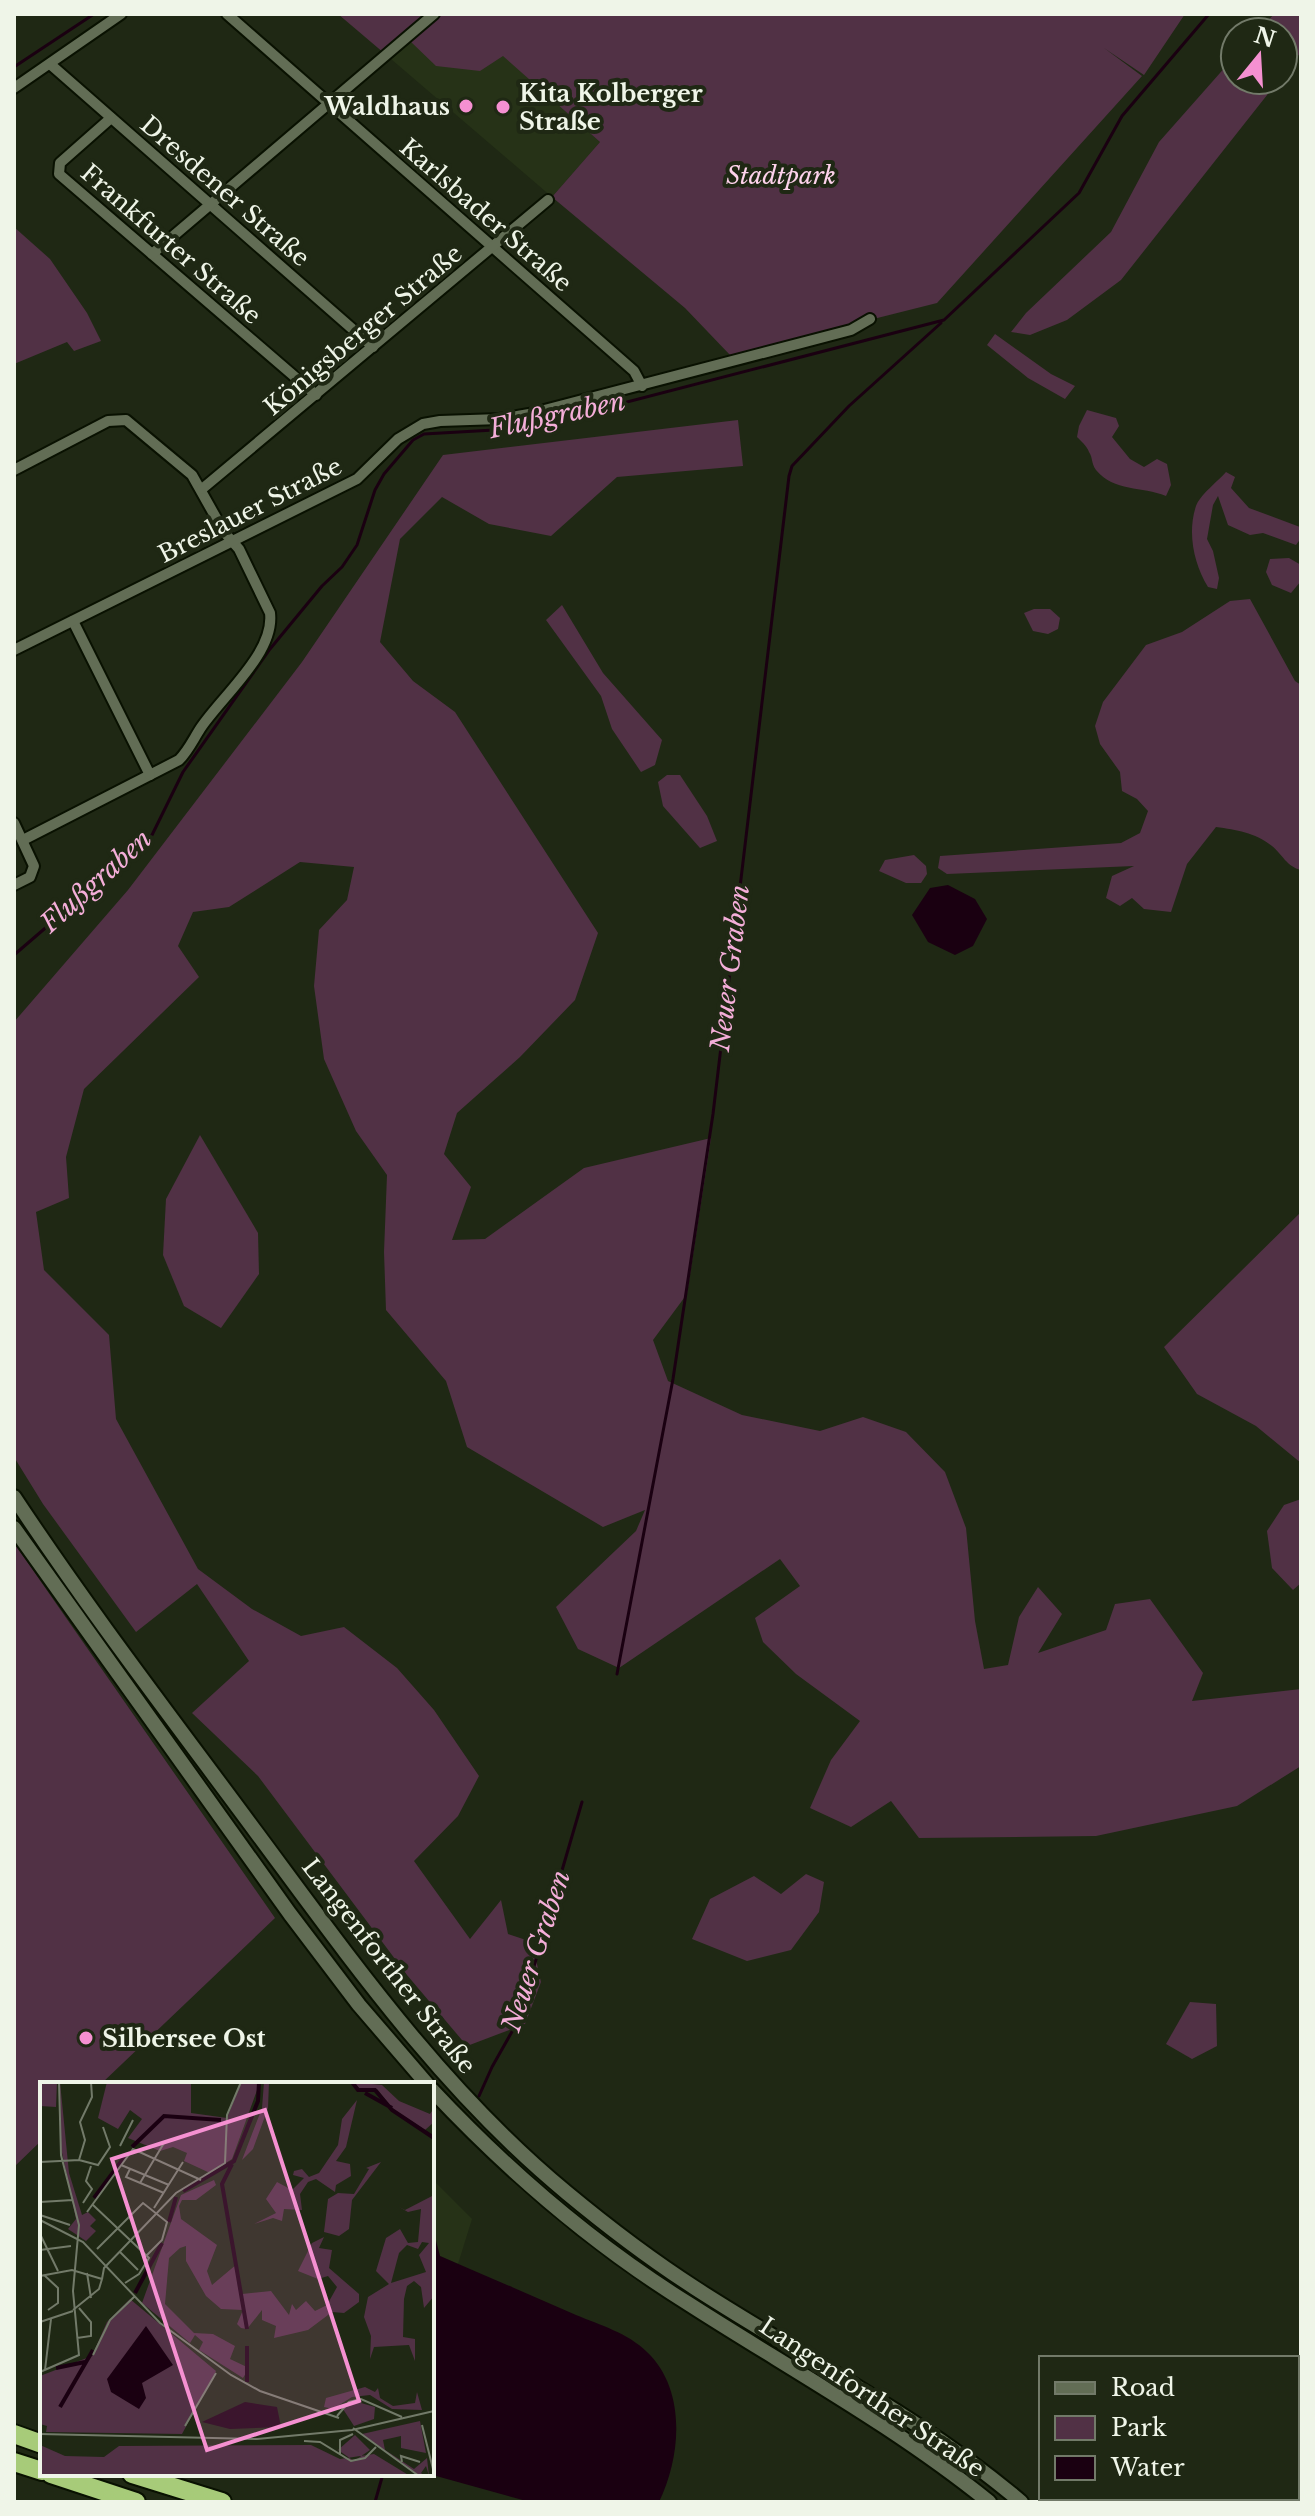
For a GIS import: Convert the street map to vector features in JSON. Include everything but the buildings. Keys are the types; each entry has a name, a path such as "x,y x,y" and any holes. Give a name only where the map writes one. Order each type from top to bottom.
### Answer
{"highway":[{"path":"14,2434 40,2443"},
{"path":"14,2462 40,2470"},
{"path":"57,2476 136,2502"},
{"path":"138,2476 222,2502"}],"main road":[{"name":"Langenforther Straße","path":"14,1497 120,1649 376,1993 451,2083 489,2122 565,2192 649,2256 697,2289 932,2433 1021,2502"},
{"name":"Langenforther Straße","path":"14,1528 290,1914 359,2005 425,2082"},
{"name":"Langenforther Straße","path":"434,2092 517,2173 595,2239 688,2304 881,2423 989,2502"}],"street":[{"path":"14,88 121,14"},
{"name":"Karlsbader Straße","path":"227,14 634,371 642,386"},
{"path":"152,254 434,14"},
{"name":"Dresdener Straße","path":"50,64 373,347"},
{"name":"Frankfurter Straße","path":"111,118 60,163 59,174 316,395"},
{"name":"Königsberger Straße","path":"202,489 548,200"},
{"name":"Breslauer Straße","path":"14,650 357,479 398,439 423,424 500,419 642,386 851,330 870,319"},
{"path":"14,470 108,421 126,420 192,475 270,613 269,635 255,659 200,728 186,752 168,768 23,840"},
{"path":"73,621 150,775"},
{"path":"14,823 34,866 30,877 14,885"}],"shaded area":[{"name":"Kita Kolberger Straße","path":"410,41 503,55 600,142 552,197 391,59"},
{"path":"434,2182 472,2219 458,2264 440,2256 436,2241"}],"green space":[{"name":"Stadtpark","path":"338,14 1185,14 1144,75 1104,48 1142,76 937,303 730,355 685,308 552,197 600,142 503,56 480,71 436,66 410,41 391,59"},
{"path":"1301,14 1299,55 1299,16 1272,16"},
{"path":"1219,74 1219,96 1266,96 1121,280 1067,320 1030,335 1011,332 1026,313 1111,232 1159,142"},
{"path":"14,227 50,259 87,313 101,341 74,351 67,342 14,364"},
{"path":"995,334 1051,374 1075,386 1065,399 1028,378 987,345"},
{"path":"1087,410 1116,418 1119,426 1112,437 1130,459 1144,467 1157,459 1167,464 1171,485 1166,496 1111,482 1096,470 1088,450 1077,437"},
{"path":"738,420 743,466 617,477 551,536 489,524 442,497 400,539 380,642 413,681 455,712 598,933 575,1000 520,1057 457,1113 444,1154 471,1187 452,1240 485,1239 584,1168 711,1138 687,1294 653,1340 668,1381 742,1415 820,1431 863,1417 906,1432 945,1472 966,1528 975,1621 984,1669 1008,1665 1019,1617 1038,1587 1062,1614 1038,1653 1106,1630 1115,1604 1150,1599 1203,1673 1192,1701 1301,1689 1301,1766 1237,1806 1096,1836 919,1838 891,1801 851,1827 810,1808 831,1760 860,1721 796,1674 763,1642 755,1618 800,1586 780,1559 619,1668 578,1649 556,1607 636,1531 645,1510 603,1527 467,1447 446,1381 386,1310 384,1252 387,1175 356,1131 324,1059 314,986 319,930 347,900 354,867 300,862 229,907 193,912 178,946 199,977 84,1089 66,1157 69,1198 36,1212 44,1270 109,1335 116,1419 198,1569 252,1609 301,1636 344,1627 397,1668 434,1710 479,1776 458,1816 414,1861 470,1939 501,1900 508,1934 532,1942 541,1982 525,2024 467,2046 407,1975 258,1776 192,1713 249,1661 197,1584 136,1632 43,1504 14,1457 14,1022 128,890 302,662 443,455"},
{"path":"1226,472 1235,477 1231,488 1249,508 1300,527 1301,538 1296,545 1263,533 1250,535 1228,525 1218,496 1213,505 1207,539 1219,578 1217,589 1208,587 1199,568 1193,548 1192,527 1198,502"},
{"path":"1289,558 1301,565 1301,581 1291,593 1272,585 1266,572 1270,559"},
{"path":"1250,599 1295,681 1301,685 1301,870 1259,838 1216,827 1187,864 1171,912 1144,909 1132,898 1120,906 1106,898 1112,876 1134,866 947,874 938,868 940,856 1121,843 1140,833 1148,811 1137,799 1122,791 1120,772 1100,744 1095,726 1103,702 1146,645 1182,632 1230,601"},
{"path":"562,605 603,673 662,740 655,765 641,772 612,729 601,696 546,620"},
{"path":"1034,609 1050,609 1060,618 1058,629 1048,634 1033,631 1024,613"},
{"path":"667,775 680,775 707,816 717,841 700,848 663,806 658,782"},
{"path":"914,855 926,866 927,874 921,883 906,883 879,871 885,860"},
{"path":"200,1135 258,1233 259,1274 221,1328 184,1306 163,1255 166,1199"},
{"path":"1301,1212 1301,1463 1256,1426 1197,1394 1164,1347"},
{"path":"1301,1499 1301,1583 1293,1590 1272,1568 1267,1531 1284,1505"},
{"path":"14,1543 275,1918 103,2082 40,2082 40,2142 14,2167"},
{"path":"806,1874 824,1882 819,1912 791,1950 747,1961 692,1939 710,1899 754,1876 781,1894"},
{"path":"1190,2002 1216,2004 1217,2046 1192,2059 1166,2044"}],"water":[{"path":"948,885 975,899 987,919 973,946 955,955 928,942 912,915 930,888"},
{"path":"434,2240 440,2256 631,2340 647,2352 669,2385 676,2424 675,2445 672,2465 659,2502 530,2502 434,2475"}],"waterway":[{"path":"14,67 94,14"},
{"name":"Flußgraben","path":"14,955 151,837 183,772 270,649 322,586 342,567 357,545 375,490 384,474 413,440 424,434 542,424 944,320 1079,193 1122,116 1209,14"},
{"name":"Neuer Graben","path":"617,1674 673,1379 713,1114 789,476 792,466 849,406 941,323"},
{"name":"Neuer Graben","path":"479,2096 518,2021 582,1802"},
{"path":"375,2502 382,2476"}],"place":[{"name":"Waldhaus","path":"466,106"},
{"name":"Kita Kolberger Straße","path":"503,107"},
{"name":"Silbersee Ost","path":"86,2038"}]}
